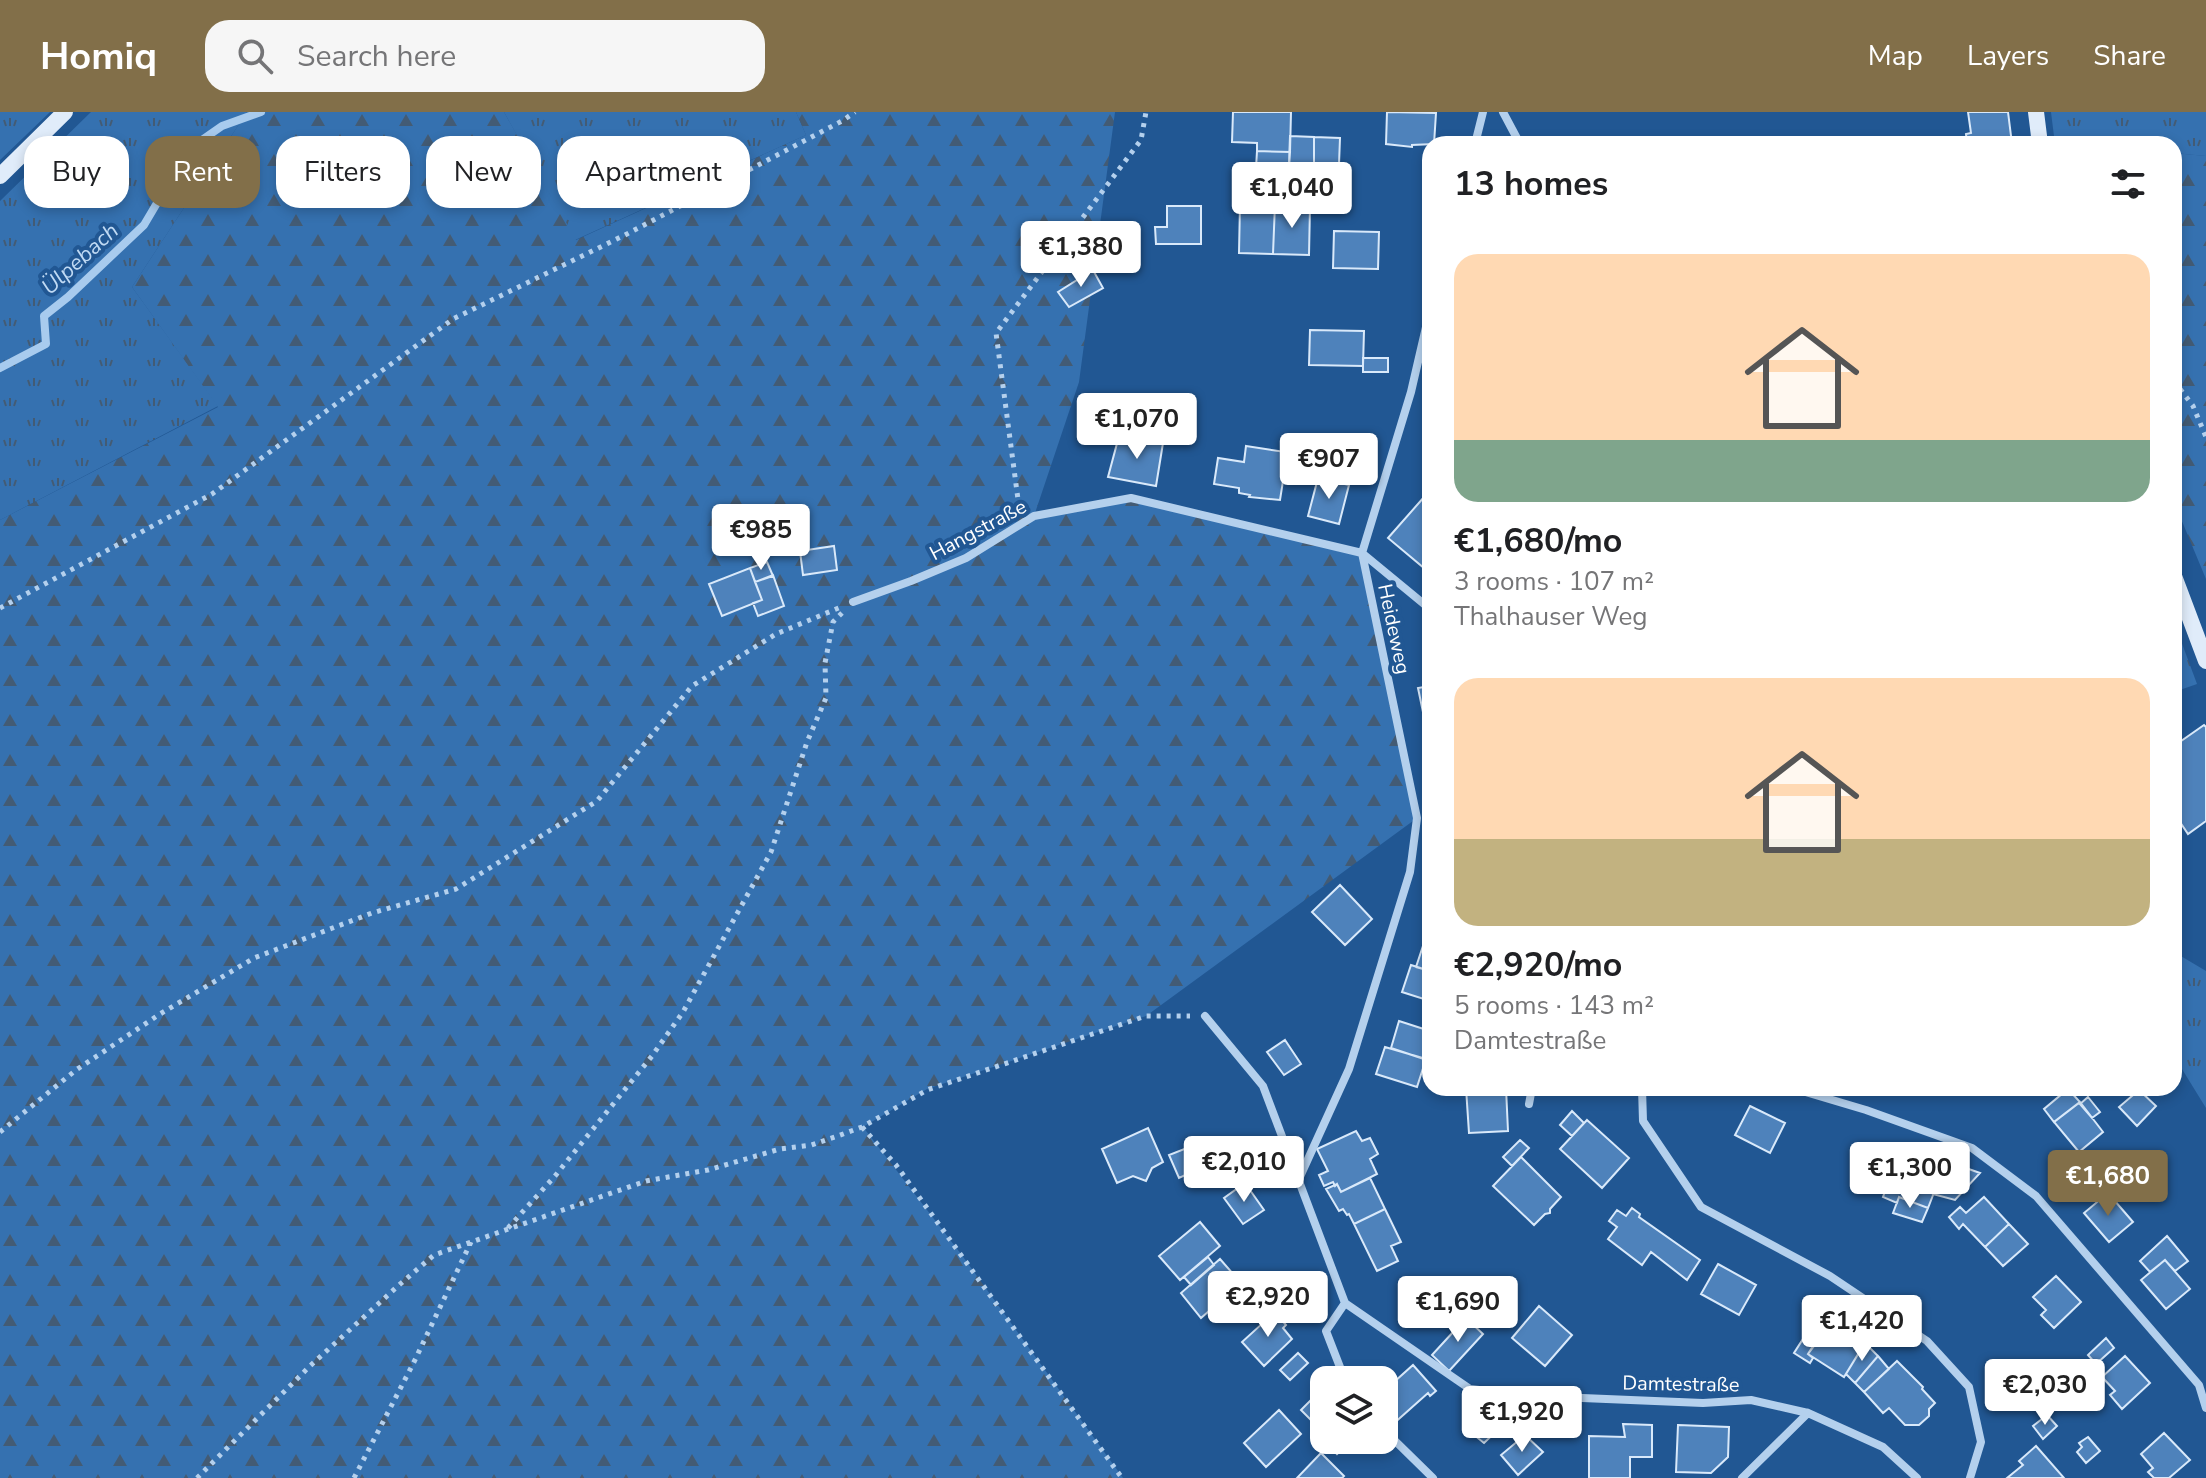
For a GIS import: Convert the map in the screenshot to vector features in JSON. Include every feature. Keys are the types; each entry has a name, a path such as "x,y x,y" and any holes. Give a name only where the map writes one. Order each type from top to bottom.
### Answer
{"main road":[{"path":"0,176 65,112"},
{"path":"2036,112 2039,136"},
{"path":"2182,597 2206,661"}],"street":[{"path":"1477,136 1483,112"},
{"path":"1503,112 1516,136"},
{"name":"Heideweg","path":"1298,1181 1349,1069 1410,872 1417,818 1362,553 1411,392 1422,345"},
{"name":"Hangstraße","path":"853,602 966,558 1034,516 1131,498 1362,553 1422,602"},
{"path":"1205,1016 1263,1086 1320,1234 1345,1303 1326,1331 1340,1366"},
{"path":"1529,1104 1530,1096"},
{"path":"1642,1096 1643,1121 1701,1207 1830,1276 1927,1341 1969,1387 1981,1442 1970,1478"},
{"path":"1819,1096 1972,1148 2036,1196 2199,1385 2206,1408"},
{"name":"Damtestraße","path":"1345,1303 1470,1389 1534,1396 1687,1403 1751,1400 1808,1413 1883,1447 1917,1478"},
{"path":"1742,1478 1808,1413"},
{"path":"1398,1444 1433,1478"}],"path":[{"path":"0,608 212,494 453,319 625,235 855,112"},
{"path":"1021,524 996,333 1141,140 1146,112"},
{"path":"2182,392 2193,406 2206,437"},
{"path":"0,1132 76,1070 160,1014 254,958 372,913 456,889 597,801 692,686 776,634 853,602"},
{"path":"508,1229 652,1056 683,1012 771,852 807,742 826,698 825,663 833,622 853,602"},
{"path":"197,1478 310,1366 434,1255 646,1181 708,1170 780,1149 811,1145 862,1127 927,1090 1146,1016 1205,1016"},
{"path":"862,1127 896,1165 1122,1478"},
{"path":"354,1478 471,1242"}],"green space":[{"path":"0,112 50,112 24,136 0,160"},
{"path":"91,112 247,112 231,136 145,136 145,208 184,208 132,287 218,406 0,520 0,201 24,178 24,208 129,208 129,136 66,136"},
{"path":"247,112 504,112 518,136 426,136 426,208 541,208 541,178 576,240 646,208 750,208 750,161 806,135 796,112 1115,112 1079,382 1034,516 1131,498 1362,553 1417,818 1146,1016 927,1089 863,1127 961,1254 1123,1478 0,1478 0,520 218,407 132,287 184,208 260,208 260,136 231,136"},
{"path":"504,112 796,112 806,135 750,160 750,136 557,136 557,208 541,179 541,136 517,136"},
{"path":"2051,112 2206,112 2206,156 2182,154 2182,136 2054,136"},
{"path":"2182,154 2206,156 2206,579 2182,521"},
{"path":"557,208 645,208 575,240"},
{"path":"2182,644 2197,684 2182,689"},
{"path":"2182,957 2206,971 2206,1108 2182,1069"}],"building":[{"path":"1233,112 1291,112 1290,152 1257,151 1257,143 1232,142"},
{"path":"1387,112 1436,113 1435,136 1422,136 1422,145 1412,147 1386,144"},
{"path":"1968,112 2008,112 2011,136 1966,136 1971,133"},
{"path":"1290,136 1314,137 1314,163 1289,163"},
{"path":"1314,137 1340,138 1339,164 1314,163"},
{"path":"1257,151 1290,152 1289,168 1256,168"},
{"path":"1240,204 1275,204 1273,254 1239,253"},
{"path":"1275,204 1310,206 1309,255 1273,254"},
{"path":"1167,206 1201,206 1201,244 1156,244 1155,227 1167,227"},
{"path":"1334,231 1379,232 1378,269 1333,268"},
{"path":"1093,270 1103,288 1069,307 1058,292"},
{"path":"1310,330 1364,331 1363,366 1309,365"},
{"path":"1363,358 1388,358 1388,372 1363,372"},
{"path":"1119,436 1163,443 1156,486 1108,477"},
{"path":"1332,445 1357,451 1351,476 1326,470"},
{"path":"1246,446 1292,453 1280,500 1249,497 1239,493 1239,488 1214,484 1218,458 1244,462"},
{"path":"1318,478 1349,485 1339,524 1308,516"},
{"path":"1422,499 1422,566 1388,538"},
{"path":"834,546 837,570 803,575 800,551"},
{"path":"767,562 773,576 755,582 750,568"},
{"path":"750,568 762,600 722,616 709,584"},
{"path":"773,575 784,606 758,616 753,603 762,600 755,582"},
{"path":"2204,725 2206,727 2206,821 2188,834 2182,825 2182,740"},
{"path":"1340,885 1372,919 1345,945 1312,912"},
{"path":"1422,949 1422,969 1416,967"},
{"path":"1411,965 1422,968 1422,998 1402,992"},
{"path":"1399,1021 1422,1028 1422,1058 1391,1048"},
{"path":"1285,1040 1301,1064 1284,1075 1267,1052"},
{"path":"1385,1047 1422,1058 1417,1087 1376,1074"},
{"path":"1467,1096 1506,1096 1508,1131 1469,1133"},
{"path":"2060,1096 2074,1096 2080,1102 2054,1122 2044,1109"},
{"path":"2132,1096 2145,1096 2156,1106 2137,1126 2119,1107"},
{"path":"2088,1097 2100,1112 2092,1118 2080,1104"},
{"path":"2080,1102 2103,1132 2079,1152 2054,1122"},
{"path":"1750,1106 1785,1123 1770,1153 1735,1135"},
{"path":"1572,1111 1584,1123 1572,1136 1560,1125"},
{"path":"1587,1120 1629,1158 1602,1188 1560,1149"},
{"path":"1148,1128 1163,1162 1152,1168 1146,1181 1133,1176 1117,1183 1102,1149"},
{"path":"1356,1131 1362,1141 1370,1138 1378,1154 1370,1159 1377,1174 1341,1192 1333,1182 1324,1186 1319,1175 1328,1171 1317,1149"},
{"path":"1520,1140 1529,1148 1512,1166 1503,1157"},
{"path":"1192,1146 1201,1168 1179,1178 1169,1155"},
{"path":"1521,1157 1561,1197 1550,1213 1534,1225 1493,1186"},
{"path":"1946,1161 1980,1173 1955,1200 1933,1194"},
{"path":"1906,1163 1940,1177 1928,1208 1899,1197 1897,1203 1883,1197 1888,1183 1896,1186"},
{"path":"1370,1178 1385,1209 1354,1224 1349,1214 1343,1209 1339,1211 1326,1189 1337,1184 1341,1192"},
{"path":"1245,1183 1264,1210 1243,1224 1224,1198"},
{"path":"2108,1193 2133,1222 2109,1242 2084,1213"},
{"path":"1899,1197 1928,1208 1922,1222 1893,1213"},
{"path":"1984,1197 2009,1224 1985,1247 1963,1224 1959,1229 1949,1217 1960,1207 1966,1213"},
{"path":"1632,1208 1640,1214 1639,1217 1700,1260 1687,1280 1651,1252 1642,1265 1608,1239 1617,1227 1609,1221 1617,1210 1626,1216"},
{"path":"1385,1209 1401,1242 1391,1246 1398,1261 1377,1271 1354,1224"},
{"path":"1200,1222 1220,1246 1180,1280 1159,1256"},
{"path":"2009,1224 2028,1244 2003,1266 1985,1247"},
{"path":"2167,1236 2188,1261 2175,1271 2165,1260 2150,1272 2140,1261"},
{"path":"1208,1257 1214,1265 1191,1285 1184,1277"},
{"path":"1220,1259 1241,1283 1201,1318 1181,1293"},
{"path":"2165,1260 2190,1289 2166,1309 2141,1280"},
{"path":"1718,1264 1756,1285 1739,1315 1701,1294"},
{"path":"2056,1276 2081,1302 2054,1328 2041,1315 2046,1310 2033,1297"},
{"path":"1539,1306 1572,1335 1545,1366 1512,1338"},
{"path":"1275,1312 1292,1339 1264,1366 1242,1342"},
{"path":"1466,1318 1483,1334 1449,1371 1432,1355"},
{"path":"1827,1324 1863,1346 1844,1377 1808,1354"},
{"path":"2106,1338 2114,1348 2096,1364 2088,1355"},
{"path":"1803,1339 1814,1346 1808,1354 1813,1358 1810,1363 1794,1353"},
{"path":"1865,1343 1878,1356 1855,1383 1846,1374"},
{"path":"1298,1353 1308,1363 1290,1380 1280,1370"},
{"path":"1878,1356 1889,1369 1864,1392 1855,1383"},
{"path":"2125,1356 2150,1383 2122,1409 2110,1395 2115,1391 2102,1377"},
{"path":"1897,1361 1935,1403 1929,1409 1929,1416 1919,1425 1905,1425 1889,1408 1883,1413 1864,1392"},
{"path":"1413,1365 1436,1391 1430,1396 1428,1393 1398,1420 1398,1378"},
{"path":"2096,1368 2103,1377 2090,1388 2083,1379"},
{"path":"1310,1401 1310,1419 1301,1410"},
{"path":"1279,1410 1301,1434 1266,1467 1244,1443"},
{"path":"1486,1415 1501,1427 1484,1443 1468,1430"},
{"path":"2047,1415 2057,1426 2043,1439 2033,1426"},
{"path":"1623,1424 1652,1425 1652,1457 1630,1457 1630,1478 1589,1478 1589,1436 1625,1437"},
{"path":"1678,1425 1729,1427 1728,1457 1711,1473 1676,1472"},
{"path":"2164,1433 2190,1460 2169,1478 2154,1478 2148,1472 2153,1468 2141,1454"},
{"path":"1525,1435 1543,1452 1518,1475 1501,1455"},
{"path":"2088,1437 2100,1451 2086,1463 2077,1452 2082,1447 2079,1443"},
{"path":"2036,1446 2064,1478 2007,1478 2023,1465 2019,1461"},
{"path":"1320,1454 1344,1476 1342,1478 1297,1478"}],"waterway":[{"name":"Ülpebach","path":"0,368 46,344 44,316 144,225 189,149 222,126 261,112"}]}
